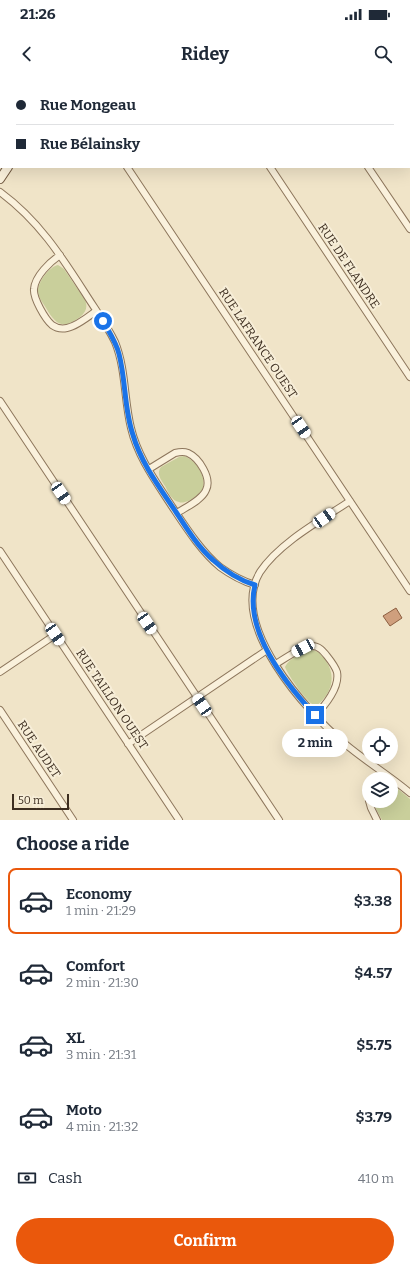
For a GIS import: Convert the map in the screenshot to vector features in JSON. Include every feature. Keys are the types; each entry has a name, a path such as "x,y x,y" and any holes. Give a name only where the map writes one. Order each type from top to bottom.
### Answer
{"street":[{"path":"0,180 7,168"},
{"name":"RUE LAFRANCE OUEST","path":"128,168 410,591"},
{"name":"RUE DE FLANDRE","path":"271,168 410,377"},
{"path":"369,168 410,229"},
{"path":"0,192 31,218 60,255 113,338 121,364 130,427 138,450 176,513 212,560 232,575 255,585"},
{"path":"60,255 46,267 34,287 34,293 37,301 48,320 56,327 67,328 96,311"},
{"path":"0,402 279,820"},
{"path":"149,469 171,455 180,452 192,455 202,468 207,479 208,487 206,492 200,498 176,513"},
{"path":"350,501 277,552 261,572 255,585 253,602 254,616 259,633 267,650 296,693 315,715 348,746 382,772"},
{"name":"RUE TAILLON OUEST","path":"0,551 180,820"},
{"path":"0,672 55,634"},
{"path":"276,664 310,646 319,648 326,655 335,668 337,682 328,699 315,715"},
{"path":"128,744 267,650"},
{"name":"RUE AUDET","path":"0,710 73,820"},
{"path":"398,784 410,793"},
{"path":"371,808 377,820"}],"path":[{"path":"0,130 0,152"}],"green space":[{"path":"58,265 64,269 85,300 86,305 84,313 80,317 74,321 64,324 60,324 53,318 38,293 38,287 45,275"},
{"path":"179,457 186,457 195,463 202,475 204,483 202,490 197,496 182,503 172,498 159,475 161,467"},
{"path":"311,650 322,655 329,667 332,679 329,691 316,706 308,701 303,695 285,667 293,658"},
{"path":"398,789 410,799 410,820 382,820 376,808 398,808"}],"building":[{"path":"396,608 402,618 390,626 383,616"}],"route":[{"path":"103,321 113,338 119,354 130,427 141,455 161,490 204,552 228,572 246,582 255,585 253,609 256,624 262,640 288,682 315,715"}]}
